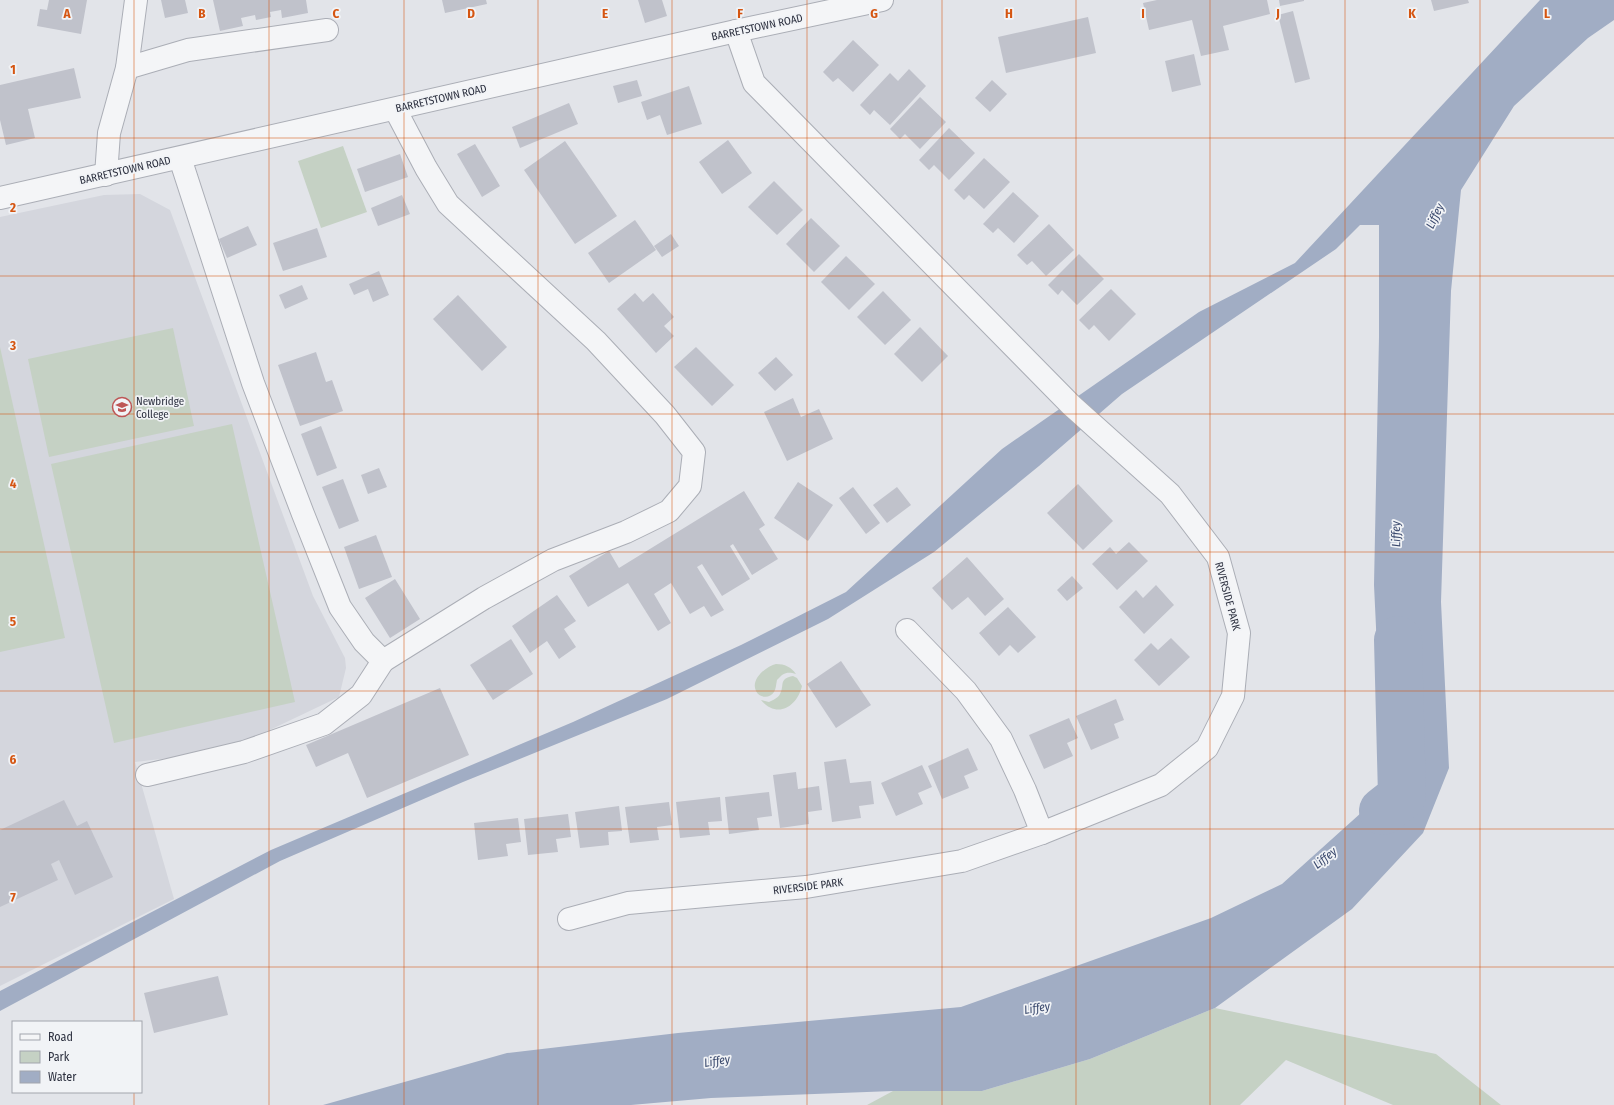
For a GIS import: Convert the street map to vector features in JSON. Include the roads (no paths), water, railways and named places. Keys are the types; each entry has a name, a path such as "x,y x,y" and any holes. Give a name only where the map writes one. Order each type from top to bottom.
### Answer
{"street":[{"path":"106,174 109,133 127,68 136,0"},
{"name":"BARRETSTOWN ROAD","path":"0,198 736,31 882,0"},
{"path":"127,68 188,50 327,30"},
{"name":"RIVERSIDE PARK","path":"569,919 628,903 806,887 962,862 1042,833 1161,785 1207,748 1233,696 1239,632 1218,557 1170,494 1071,405 754,83 736,31"},
{"path":"147,775 244,752 324,724 362,695 383,661 484,598 553,560 626,532 669,511 690,486 694,452 665,415 596,341 448,204 426,168 395,109"},
{"path":"180,158 253,383 340,607 364,642 383,661"},
{"path":"907,630 966,691 1001,739 1025,790 1042,833"}],"water":[{"path":"1540,0 1614,0 1614,20 1588,38 1514,106 1461,190 1451,291 1441,602 1449,768 1423,833 1352,909 1215,1008 1090,1059 982,1091 893,1091 711,1098 631,1105 323,1105 507,1053 678,1033 961,1007 1211,918 1282,884 1362,812 1410,741 1406,716 1378,669 1374,585 1379,337 1379,225 1360,225 1336,249 1122,394 1039,466 934,552 828,619 667,699 463,782 280,861 0,1011 0,991 271,850 573,722 741,645 846,592 1002,449 1199,312 1295,263"}],"waterway":[{"name":"Liffey","path":"1383,811 1402,796 1398,640"}],"place":[{"name":"Newbridge College","path":"122,407"}]}
